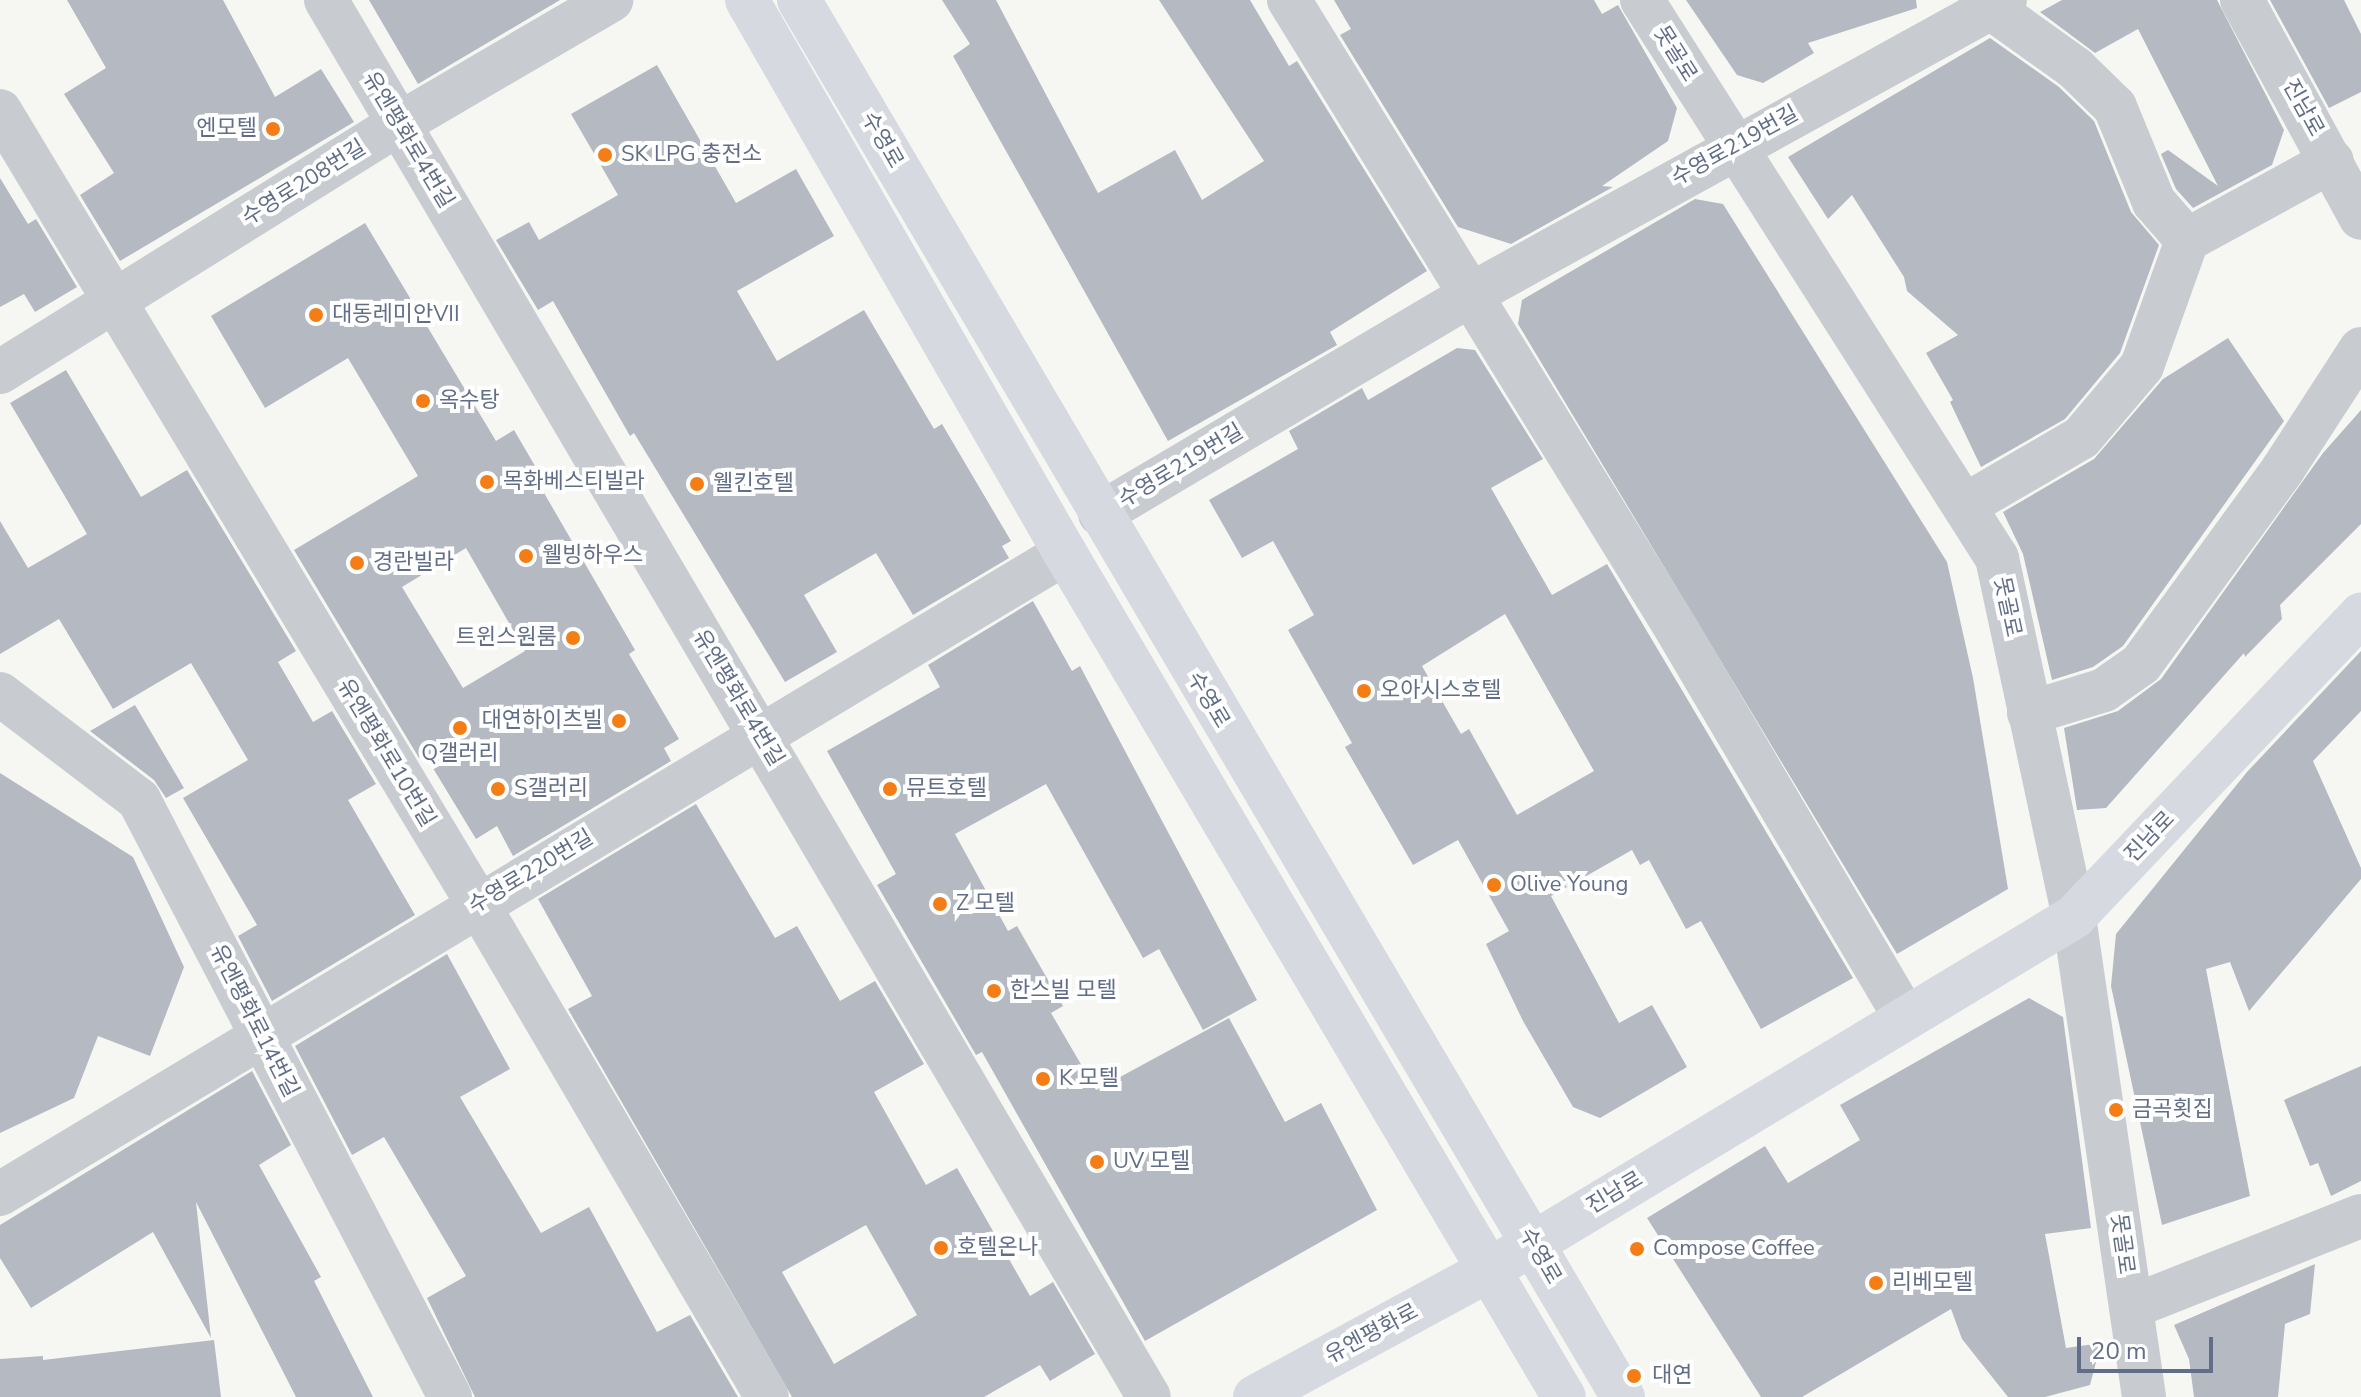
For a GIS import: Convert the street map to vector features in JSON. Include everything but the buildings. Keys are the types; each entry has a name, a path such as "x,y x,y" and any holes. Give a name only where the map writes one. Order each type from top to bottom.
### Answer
{"main road":[{"path":"747,0 1065,553 1564,1397"},
{"name":"수영로","path":"799,0 1623,1397"},
{"name":"진남로","path":"1489,1270 2074,917 2361,615"},
{"name":"유엔평화로","path":"1255,1397 1489,1270"}],"street":[{"name":"유엔평화로4번길","path":"326,0 1149,1397"},
{"name":"수영로208번길","path":"0,372 399,124 611,0"},
{"path":"1289,0 1468,296 1677,630 1905,1017"},
{"name":"못골로","path":"1642,0 1997,558 2074,917 2144,1397"},
{"name":"진남로","path":"2242,0 2361,218"},
{"name":"수영로219번길","path":"1100,514 1468,296 1993,2"},
{"path":"1993,2 2075,68 2115,107 2154,202 2187,240"},
{"name":"유엔평화로10번길","path":"0,111 478,904 767,1397"},
{"path":"1964,506 2081,438 2142,366 2187,240 2332,161"},
{"path":"2029,713 2104,690 2141,664 2283,469 2361,349"},
{"name":"수영로220번길","path":"0,1194 758,734 1065,553"},
{"name":"유엔평화로14번길","path":"0,694 139,800 450,1397"},
{"name":"못골로","path":"2131,1307 2361,1216"}],"place":[{"name":"엔모텔","path":"273,129"},
{"name":"SK LPG 충전소","path":"605,155"},
{"name":"대동레미안VII","path":"316,315"},
{"name":"옥수탕","path":"423,401"},
{"name":"목화베스티빌라","path":"487,482"},
{"name":"웰킨호텔","path":"697,484"},
{"name":"웰빙하우스","path":"526,556"},
{"name":"경란빌라","path":"357,563"},
{"name":"트윈스원룸","path":"573,638"},
{"name":"오아시스호텔","path":"1364,691"},
{"name":"대연하이츠빌","path":"619,721"},
{"name":"Q갤러리","path":"460,728"},
{"name":"S갤러리","path":"498,789"},
{"name":"뮤트호텔","path":"890,789"},
{"name":"Olive Young","path":"1494,885"},
{"name":"Z 모텔","path":"940,904"},
{"name":"한스빌 모텔","path":"994,991"},
{"name":"K 모텔","path":"1043,1079"},
{"name":"금곡횟집","path":"2116,1110"},
{"name":"UV 모텔","path":"1097,1162"},
{"name":"호텔온나","path":"941,1248"},
{"name":"Compose Coffee","path":"1637,1249"},
{"name":"리베모텔","path":"1876,1283"},
{"name":"대연","path":"1634,1376"}]}
